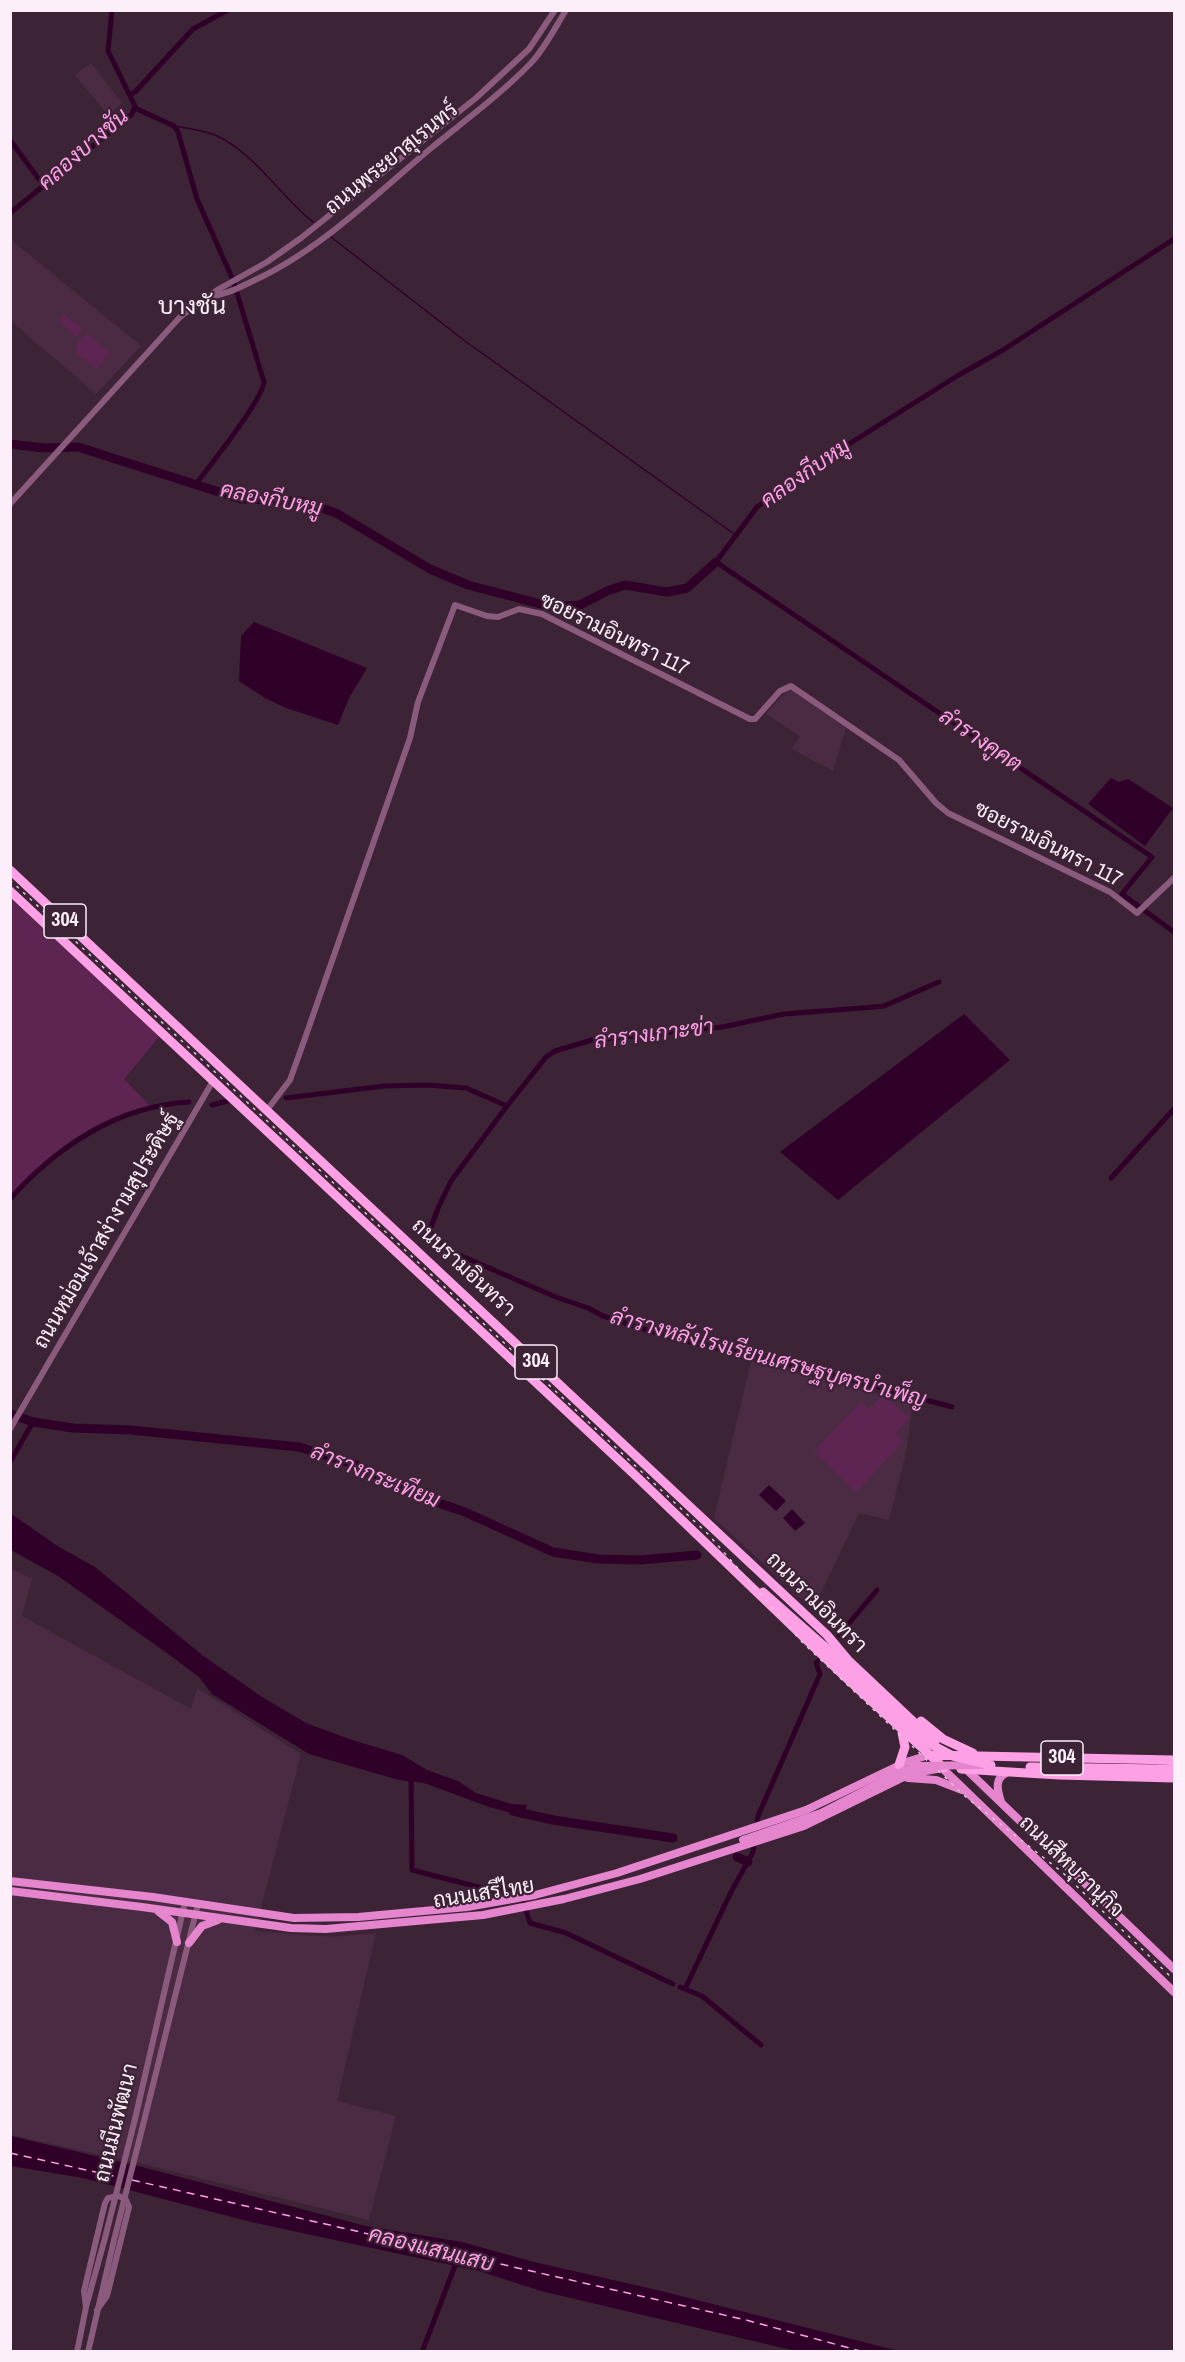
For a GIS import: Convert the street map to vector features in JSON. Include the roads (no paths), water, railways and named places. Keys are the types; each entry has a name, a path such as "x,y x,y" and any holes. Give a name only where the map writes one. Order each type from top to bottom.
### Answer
{"highway":[{"name":"ถนนรามอินทรา","path":"10,870 827,1635 848,1660 878,1689 966,1769"},
{"name":"ถนนรามอินทรา","path":"10,891 740,1575 942,1768"},
{"path":"111,986 122,974"},
{"path":"740,1575 788,1612 910,1727 932,1745 953,1756 994,1764 1174,1769"},
{"path":"827,1635 930,1729 949,1742 981,1755"},
{"path":"869,1700 878,1689"},
{"path":"899,1765 905,1747 901,1730"},
{"name":"304","path":"929,1755 981,1755 1008,1772 1174,1778"},
{"path":"1043,1757 1037,1759 1036,1764 1047,1774"},
{"name":"304","path":"942,1768 966,1769 1043,1757 1174,1760"}],"main road":[{"name":"ถนนเสรีไทย","path":"10,1881 294,1918 424,1912 518,1899 617,1874 772,1822 831,1799 899,1765 929,1755"},
{"path":"742,1843 821,1813 917,1766 994,1764"},
{"path":"742,1843 812,1823 901,1778 918,1772 942,1768"},
{"name":"ถนนสีหบุรานุกิจ","path":"942,1768 1174,1992"},
{"name":"ถนนสีหบุรานุกิจ","path":"966,1769 1174,1969"},
{"path":"1001,1802 997,1785 1000,1777 1008,1772"},
{"path":"901,1778 936,1780 970,1794"},
{"path":"831,1799 837,1804 836,1811"},
{"name":"ถนนเสรีไทย","path":"10,1891 291,1928 326,1929 465,1917 534,1906 620,1884 650,1870 742,1843"},
{"path":"151,1908 168,1917 174,1928 177,1942"},
{"path":"189,1943 202,1926 225,1919"},
{"path":"1128,1947 1139,1935"}],"street":[{"name":"ถนนพระยาสุเรนทร์","path":"10,504 181,316 226,289 301,238 475,99 529,49 555,10"},
{"name":"ถนนพระยาสุเรนทร์","path":"226,289 244,286 282,267 302,253 483,106 537,56 566,10"},
{"path":"475,99 483,106"},
{"name":"ซอยรามอินทรา 117","path":"267,1110 285,1089 304,1041 410,738 418,702 455,605 487,616 498,616 519,609 542,614 680,686 750,719 755,719 780,691 790,686 899,760 948,813 1141,909 1174,878"},
{"name":"ถนนหม่อมเจ้าสง่างามสุประดิษฐ์","path":"10,1429 213,1081"},
{"name":"ถนนมีนพัฒนา","path":"77,2352 86,2307 135,2120 185,1902"},
{"name":"ถนนมีนพัฒนา","path":"88,2352 198,1904"},
{"path":"86,2307 84,2291 105,2204 108,2198 119,2196 126,2200 129,2207 107,2296 97,2310"}],"water":[{"path":"254,622 367,668 349,698 338,725 286,708 239,681 241,636"},
{"path":"1111,778 1119,782 1128,779 1173,808 1145,846 1088,804"},
{"path":"964,1014 1010,1060 838,1200 780,1152"},
{"path":"769,1485 786,1501 776,1511 759,1495"},
{"path":"792,1509 805,1523 795,1531 783,1518"},
{"path":"10,1513 59,1547 95,1567 202,1655 262,1697 306,1723 402,1755 427,1770 458,1781 476,1793 511,1804 527,1805 523,1816 489,1807 424,1783 399,1780 309,1754 212,1694 199,1677 164,1651 58,1576 11,1550"},
{"name":"คลองแสนแสบ","path":"11,2136 142,2167 366,2226 462,2242 534,2262 657,2290 899,2351 796,2351 541,2291 479,2271 251,2222 83,2178 11,2166"}],"waterway":[{"name":"คลองบางชัน","path":"10,213 132,114 135,106 108,51 112,10"},
{"path":"130,95 193,29 228,10"},
{"path":"135,108 174,126 178,132 197,199 233,280 264,382 245,418 196,484"},
{"path":"174,126 205,132 228,142 253,162 313,222"},
{"path":"10,140 44,186"},
{"path":"331,237 465,341 737,536"},
{"name":"ลำรางคูคต","path":"1174,239 1003,350 957,376 833,454 757,507 716,562 1152,857 1122,894 1174,932"},
{"name":"คลองกีบหมู","path":"10,444 44,448 78,447 241,499 301,501 336,513 430,569 468,585 552,607 580,605 607,591 625,585 667,592 687,588 716,562"},
{"name":"ลำรางเกาะข่า","path":"286,1098 384,1086 428,1085 466,1088 507,1106 546,1057 555,1051 592,1040 722,1027 784,1014 884,1006 939,982"},
{"name":"ลำรางเกาะข่า","path":"212,1105 227,1101"},
{"name":"ลำรางเกาะข่า","path":"10,1199 47,1162 90,1133 138,1112 163,1105 189,1102"},
{"name":"ลำรางหลังโรงเรียนเศรษฐบุตรบำเพ็ญ","path":"507,1106 451,1181 439,1206 429,1232 450,1251 603,1316 672,1338 834,1375 952,1407"},
{"path":"1111,1178 1174,1109"},
{"name":"ลำรางกระเทียม","path":"10,1414 33,1422 73,1428 131,1430 299,1447 356,1465 427,1499 465,1512 553,1552 598,1559 640,1560 697,1555"},
{"path":"10,1462 33,1422"},
{"path":"839,1635 877,1590"},
{"path":"756,1827 758,1816 820,1674 816,1663 819,1660"},
{"path":"411,1774 412,1870 494,1891 519,1890 530,1923 566,1933 673,1984"},
{"path":"513,1811 553,1820 673,1838"},
{"path":"685,1989 730,1894 753,1852 755,1839"},
{"path":"737,1857 748,1862"},
{"path":"680,1987 702,1996 761,2045"},
{"name":"คลองแสนแสบ","path":"422,2352 456,2263"}],"railway":[{"path":"10,880 708,1534 802,1642 967,1798 1062,1872 1174,1980"}],"district":[{"name":"บางชัน","path":"192,308"}]}
